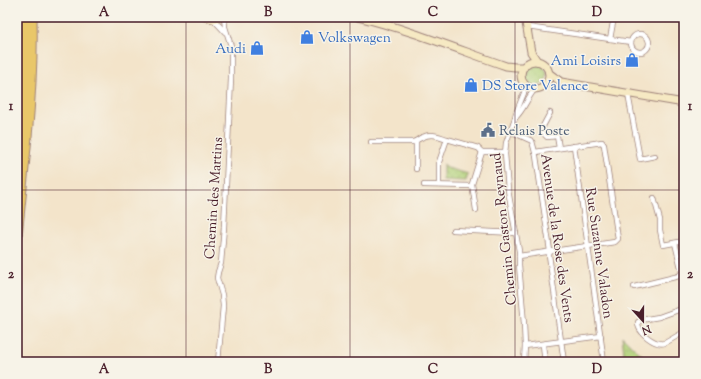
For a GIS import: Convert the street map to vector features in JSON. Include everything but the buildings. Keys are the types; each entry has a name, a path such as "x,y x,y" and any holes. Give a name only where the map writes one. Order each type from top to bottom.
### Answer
{"highway":[{"path":"17,164 24,81 26,17"},
{"path":"17,237 30,102 32,17"},
{"path":"17,126 18,151"}],"main road":[{"path":"205,17 213,19 223,17"},
{"path":"358,17 399,29 506,66 521,75"},
{"path":"525,17 531,52 537,61 546,65 550,74 546,84 539,89 525,85 521,75 531,52"},
{"path":"506,66 515,67 537,61"},
{"path":"550,74 562,82"},
{"path":"546,84 562,82 684,103"}],"street":[{"name":"Chemin des Martins","path":"218,362 223,306 222,294 217,278 221,263 224,227 231,79 231,46 223,17"},
{"path":"610,39 614,17"},
{"path":"213,19 228,35"},
{"path":"527,27 631,42"},
{"path":"641,34 646,37 649,45 646,50 637,52 632,48 631,42 635,35 641,34"},
{"name":"Chemin Gaston Reynaud","path":"524,362 524,324 519,256 508,190 505,152 506,143 524,93 525,85"},
{"name":"Chemin Gaston Reynaud","path":"515,118 520,114 528,98 535,89"},
{"path":"628,94 640,159 655,156"},
{"path":"550,113 542,130 547,137 560,136 559,148"},
{"name":"Avenue de la Rose des Vents","path":"510,131 530,139 533,143 550,251 549,255 564,362"},
{"path":"371,142 416,141 423,137 432,135 478,148 482,152 505,152"},
{"path":"439,185 439,162 447,139"},
{"path":"416,141 416,169"},
{"path":"519,256 615,242 618,239 604,145 602,142 535,152"},
{"name":"Rue Suzanne Valadon","path":"574,146 604,362"},
{"path":"476,210 472,184 482,152"},
{"path":"424,184 472,186"},
{"path":"654,198 660,220 663,245 684,241"},
{"path":"453,230 516,233"},
{"path":"634,287 679,276 682,272 675,243"},
{"path":"684,308 659,317 641,320 638,322 640,330 650,340 662,344 684,332"},
{"path":"525,346 543,345 600,336"},
{"path":"543,345 545,362"}],"green space":[{"path":"532,64 540,64 547,71 547,79 540,86 532,86 525,79 525,71"},
{"path":"443,164 445,165 444,167 468,174 466,181 443,180"},
{"path":"622,336 638,352 651,362 625,362"}],"place":[{"name":"Volkswagen","path":"307,37"},
{"name":"Audi","path":"257,48"},
{"name":"Ami Loisirs","path":"632,60"},
{"name":"DS Store Valence","path":"471,85"},
{"name":"Relais Poste","path":"488,130"}]}
